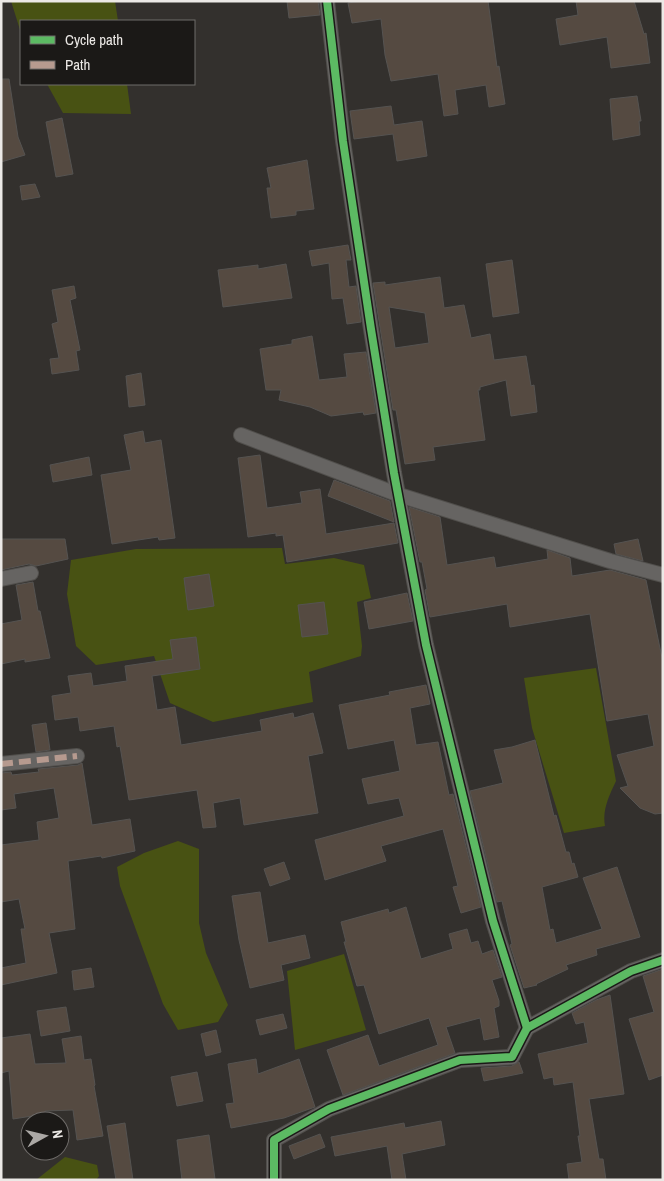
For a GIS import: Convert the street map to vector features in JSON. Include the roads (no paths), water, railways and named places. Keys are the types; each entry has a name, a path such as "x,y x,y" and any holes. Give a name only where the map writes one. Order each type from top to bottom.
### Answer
{"street":[{"path":"327,1 343,141 371,329 428,654 493,921 527,1028"},
{"path":"241,436 399,495 610,561 663,575"},
{"path":"1,579 31,572"},
{"path":"1,764 78,756"},
{"path":"274,1180 274,1140 329,1109 460,1060 512,1057 527,1028 631,971 663,960"}]}
